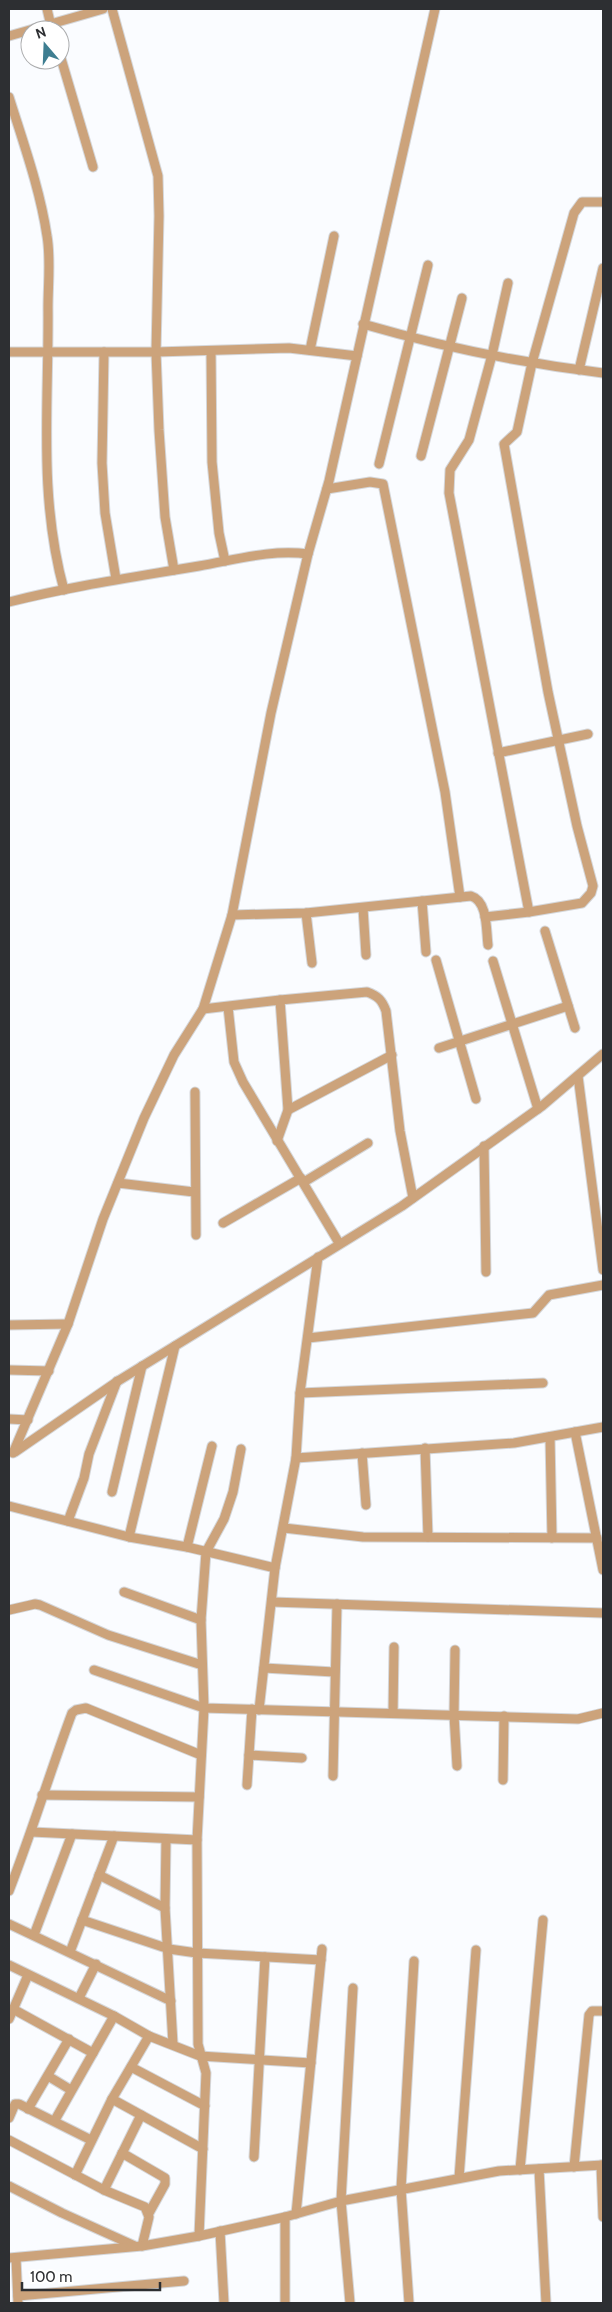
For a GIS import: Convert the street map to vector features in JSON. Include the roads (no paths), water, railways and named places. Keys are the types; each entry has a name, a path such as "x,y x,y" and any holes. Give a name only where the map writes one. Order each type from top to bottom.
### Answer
{"street":[{"path":"70,21 103,9"},
{"path":"112,9 158,176 156,352 159,430 165,517 174,570"},
{"path":"11,1455 28,1420 68,1324 103,1219 144,1118 174,1055 203,1009 232,915 271,713 308,554 327,488 435,9"},
{"path":"64,70 93,167"},
{"path":"9,97 48,237 48,352 45,402 46,467 56,559 64,590"},
{"path":"485,917 529,912 582,902 591,893 593,886 577,826 559,741 504,444 517,432 532,363 574,213 582,202 603,202"},
{"path":"310,350 334,236"},
{"path":"379,464 428,265"},
{"path":"579,370 603,268"},
{"path":"508,283 492,355 469,440 450,470 449,493 529,912"},
{"path":"421,456 462,298"},
{"path":"363,324 450,347 532,363 603,374"},
{"path":"9,352 156,352 289,348 357,356"},
{"path":"211,351 212,462 219,533 225,561"},
{"path":"104,352 102,463 105,513 116,579"},
{"path":"327,488 370,482 383,484 445,792 460,897"},
{"path":"9,601 116,579 280,552 308,554"},
{"path":"498,754 588,734"},
{"path":"232,915 306,913 460,897 477,897 482,905 485,917 488,944"},
{"path":"422,902 426,952"},
{"path":"363,908 366,955"},
{"path":"306,913 312,963"},
{"path":"545,932 575,1028"},
{"path":"436,960 476,1099"},
{"path":"493,961 538,1109"},
{"path":"203,1009 367,992 376,995 383,1002 386,1011 400,1132 413,1198"},
{"path":"276,1141 288,1110 280,1000"},
{"path":"438,1048 568,1006"},
{"path":"228,1007 234,1062 243,1082 276,1141 302,1180 339,1243"},
{"path":"11,1455 118,1381 413,1198 538,1109 603,1054"},
{"path":"288,1110 392,1055"},
{"path":"578,1076 588,1162 601,1226 603,1270"},
{"path":"195,1092 194,1192 196,1235"},
{"path":"223,1223 368,1144"},
{"path":"484,1146 486,1272"},
{"path":"118,1183 194,1192"},
{"path":"247,1785 255,1709 264,1668 274,1568 284,1528 296,1458 300,1393 318,1258"},
{"path":"308,1338 533,1313 549,1294 603,1285"},
{"path":"9,1325 68,1324"},
{"path":"129,1537 175,1346"},
{"path":"112,1492 142,1366"},
{"path":"9,1370 49,1371"},
{"path":"68,1521 84,1478 90,1454 118,1381"},
{"path":"300,1393 543,1383"},
{"path":"9,1419 28,1420"},
{"path":"296,1458 514,1443 603,1427"},
{"path":"575,1432 603,1570"},
{"path":"550,1436 552,1538"},
{"path":"187,1547 212,1446"},
{"path":"425,1448 428,1537"},
{"path":"199,2236 206,2073 198,2044 198,1840 204,1708 201,1620 206,1552 224,1520 241,1449"},
{"path":"362,1453 366,1505"},
{"path":"9,1506 129,1537 187,1547 274,1568"},
{"path":"284,1528 363,1536 597,1538"},
{"path":"124,1592 201,1620"},
{"path":"272,1602 603,1613"},
{"path":"9,1610 35,1604 40,1605 108,1635 202,1665"},
{"path":"333,1776 337,1604"},
{"path":"393,1713 394,1647"},
{"path":"455,1650 454,1715 457,1766"},
{"path":"264,1668 334,1672"},
{"path":"94,1670 204,1708 578,1718 603,1713"},
{"path":"9,1891 32,1832 42,1795 72,1713 80,1708 86,1708 201,1755"},
{"path":"503,1780 504,1716"},
{"path":"249,1755 302,1758"},
{"path":"42,1795 199,1797"},
{"path":"32,1832 198,1840"},
{"path":"34,1936 72,1834"},
{"path":"70,1952 114,1836"},
{"path":"166,1839 165,1908 169,1949 173,2044"},
{"path":"99,1875 165,1908"},
{"path":"82,1920 169,1949 197,1953 321,1960"},
{"path":"520,2170 543,1920"},
{"path":"9,1924 172,2001"},
{"path":"296,2214 322,1949"},
{"path":"459,2178 476,1950"},
{"path":"254,2157 265,1957"},
{"path":"410,2303 402,2190 414,1961"},
{"path":"79,1998 96,1964"},
{"path":"9,1965 79,1998 149,2036 200,2056 311,2063"},
{"path":"9,2020 28,1975"},
{"path":"350,2303 342,2201 353,1988"},
{"path":"13,2009 94,2053"},
{"path":"574,2167 590,2016 592,2011 603,2011"},
{"path":"55,2120 114,2016"},
{"path":"76,2175 112,2099 149,2036"},
{"path":"28,2109 69,2039"},
{"path":"131,2067 205,2106"},
{"path":"48,2076 71,2090"},
{"path":"112,2099 202,2149"},
{"path":"9,2118 17,2103 55,2120 91,2140"},
{"path":"104,2190 141,2115"},
{"path":"9,2140 104,2190 145,2207 149,2213"},
{"path":"122,2153 165,2178 165,2184 149,2213 139,2246"},
{"path":"184,2281 18,2300 12,2258 139,2246 199,2236 285,2217 342,2201 499,2171 602,2165 603,2217"},
{"path":"539,2169 546,2303"},
{"path":"9,2186 62,2213 139,2246"},
{"path":"285,2217 285,2303"},
{"path":"220,2231 224,2303"}]}
